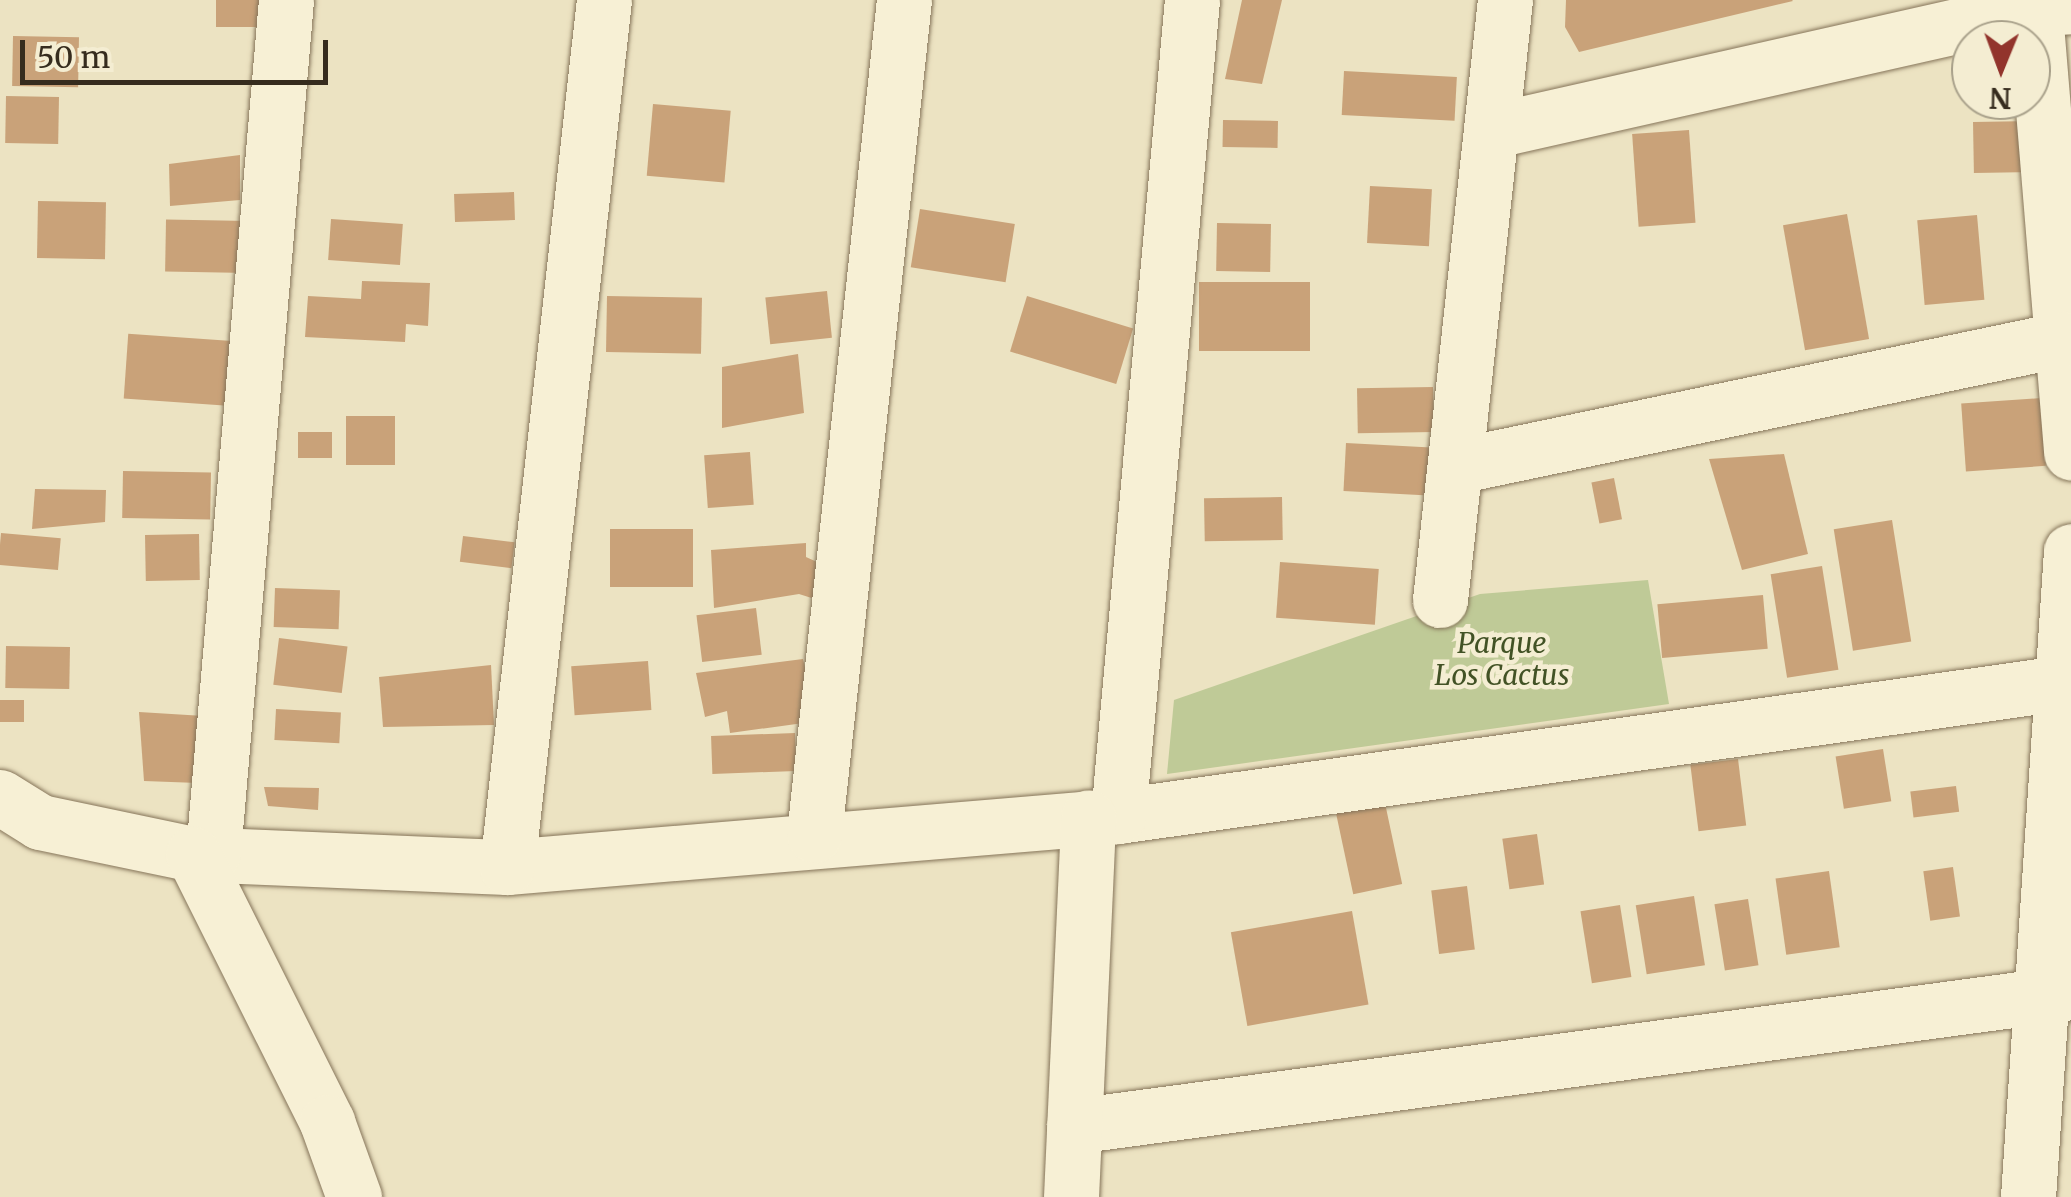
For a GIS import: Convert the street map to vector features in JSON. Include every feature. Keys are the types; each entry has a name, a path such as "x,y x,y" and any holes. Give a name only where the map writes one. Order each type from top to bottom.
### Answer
{"street":[{"path":"286,0 203,854 326,1122 354,1197"},
{"path":"507,867 604,0"},
{"path":"814,835 904,0"},
{"path":"1072,1197 1074,1126 1103,817 1192,0"},
{"path":"1440,600 1495,130 1505,0"},
{"path":"1495,130 2047,5 2071,452"},
{"path":"1456,466 2063,339"},
{"path":"2028,1197 2054,992 2061,683 2071,552"},
{"path":"0,797 40,822 203,854 507,867 814,835 1103,817 2061,683"},
{"path":"1074,1126 2054,992"}],"green space":[{"name":"Parque Los Cactus","path":"1648,580 1669,704 1167,774 1174,700 1480,594"}],"building":[{"path":"216,0 260,0 260,27 216,27"},
{"path":"1242,0 1282,0 1262,84 1225,79"},
{"path":"1566,0 1793,1 1579,52 1565,27"},
{"path":"13,36 79,37 78,87 12,86"},
{"path":"1344,71 1457,77 1455,121 1342,115"},
{"path":"6,96 59,97 58,144 5,143"},
{"path":"653,104 731,111 724,183 647,176"},
{"path":"1223,120 1278,121 1278,148 1223,147"},
{"path":"2033,121 2034,172 1974,173 1973,122"},
{"path":"1689,130 1695,223 1639,227 1632,134"},
{"path":"240,155 240,200 170,206 169,164"},
{"path":"1370,186 1432,189 1429,246 1367,243"},
{"path":"514,192 515,220 455,222 454,194"},
{"path":"38,201 106,202 105,259 37,258"},
{"path":"920,209 1015,224 1006,282 911,267"},
{"path":"1847,214 1869,339 1805,350 1783,225"},
{"path":"1977,215 1984,300 1925,305 1917,220"},
{"path":"331,219 403,224 400,265 328,260"},
{"path":"166,220 249,221 248,273 165,272"},
{"path":"1217,223 1271,224 1270,272 1216,271"},
{"path":"362,281 430,283 428,326 406,324 405,342 305,337 308,296 361,299"},
{"path":"1199,282 1310,282 1310,351 1199,351"},
{"path":"827,291 832,338 770,344 765,297"},
{"path":"607,296 702,298 701,354 606,352"},
{"path":"1027,296 1133,328 1116,384 1010,351"},
{"path":"128,334 232,341 227,406 124,399"},
{"path":"798,354 804,413 722,428 722,367"},
{"path":"1433,387 1434,432 1358,433 1357,388"},
{"path":"2041,398 2046,466 1966,471 1961,404"},
{"path":"346,416 395,416 395,465 346,465"},
{"path":"298,432 332,432 332,458 298,458"},
{"path":"1346,443 1431,447 1428,495 1343,491"},
{"path":"750,452 754,505 708,508 704,455"},
{"path":"1784,454 1808,554 1742,570 1709,459"},
{"path":"123,471 211,473 210,520 122,518"},
{"path":"1614,478 1622,519 1599,524 1591,482"},
{"path":"35,489 106,490 105,522 32,529"},
{"path":"1282,497 1283,540 1205,541 1204,498"},
{"path":"1892,520 1911,641 1853,651 1834,529"},
{"path":"610,529 693,529 693,587 610,587"},
{"path":"1,533 61,538 58,570 0,565"},
{"path":"199,534 200,580 146,581 145,535"},
{"path":"463,536 515,542 511,568 460,562"},
{"path":"806,543 806,557 828,567 821,601 799,594 714,608 711,550"},
{"path":"1280,562 1379,569 1375,625 1276,618"},
{"path":"1822,566 1838,670 1787,678 1771,574"},
{"path":"275,588 340,590 339,629 274,627"},
{"path":"1763,595 1768,649 1662,658 1657,604"},
{"path":"756,608 762,655 702,662 696,615"},
{"path":"279,638 347,646 342,693 273,685"},
{"path":"6,646 70,647 69,689 5,688"},
{"path":"803,659 818,721 730,733 727,711 705,717 696,673"},
{"path":"648,661 651,710 575,715 571,666"},
{"path":"491,665 494,725 383,727 379,677"},
{"path":"0,700 24,700 24,722 0,722"},
{"path":"276,709 341,712 339,743 274,740"},
{"path":"139,712 204,716 198,783 144,781"},
{"path":"795,733 796,771 712,774 711,736"},
{"path":"1883,749 1891,801 1844,809 1836,757"},
{"path":"1738,759 1746,826 1699,831 1690,765"},
{"path":"1956,786 1959,812 1914,817 1910,792"},
{"path":"264,787 319,788 318,810 268,806"},
{"path":"1382,789 1402,884 1353,894 1333,799"},
{"path":"1537,834 1544,885 1509,889 1502,839"},
{"path":"1953,867 1960,917 1930,921 1923,871"},
{"path":"1829,871 1840,947 1786,955 1776,879"},
{"path":"1467,886 1475,950 1439,954 1431,890"},
{"path":"1694,896 1705,965 1647,974 1636,905"},
{"path":"1748,899 1758,965 1725,970 1714,904"},
{"path":"1620,905 1631,977 1592,983 1580,911"},
{"path":"1352,911 1368,1005 1247,1026 1231,932"}]}
